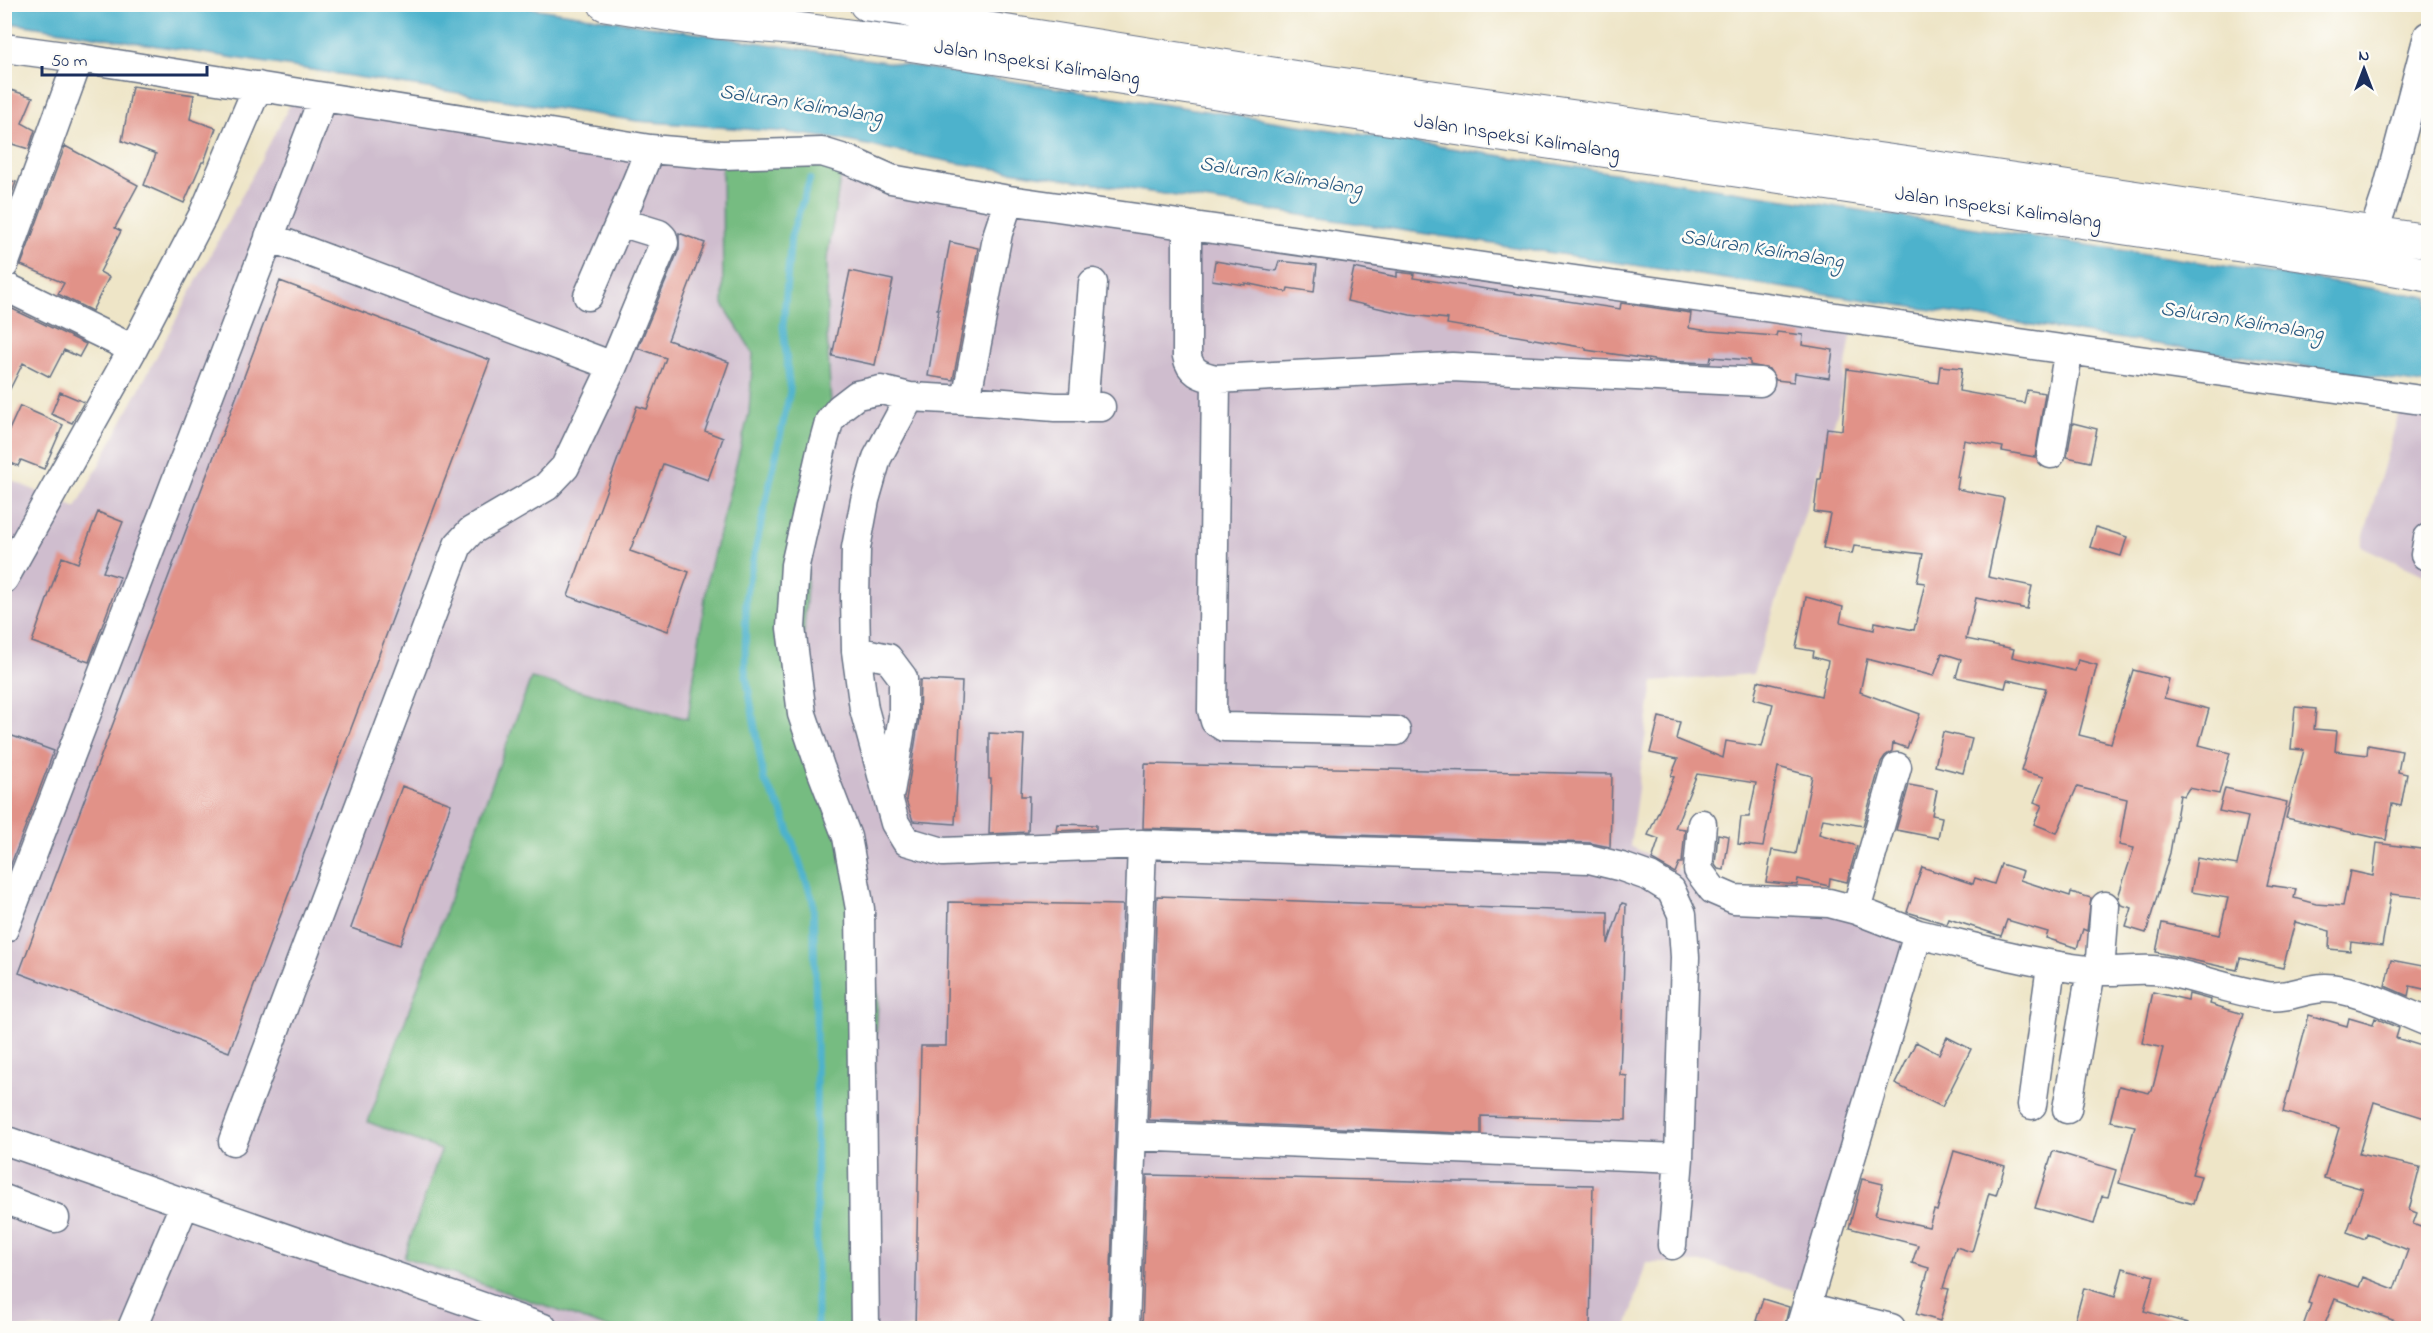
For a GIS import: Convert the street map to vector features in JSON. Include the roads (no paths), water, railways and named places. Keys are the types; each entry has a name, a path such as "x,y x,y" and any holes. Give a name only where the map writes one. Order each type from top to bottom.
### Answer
{"main road":[{"name":"Jalan Inspeksi Kalimalang","path":"605,4 718,13 790,28 889,42 952,26"},
{"name":"Jalan Inspeksi Kalimalang","path":"867,5 904,7 952,26 1312,93 1901,195 2371,249 2428,241"},
{"name":"Jalan Inspeksi Kalimalang","path":"1312,93 1910,164 2371,249 2428,275"},
{"path":"1901,195 1910,164"}],"street":[{"path":"889,42 904,7"},
{"path":"2371,249 2428,36"},
{"path":"4,48 650,149 722,155 822,153 848,160 891,179 1009,200 2428,401"},
{"path":"4,265 79,58"},
{"path":"4,579 133,349 203,215 258,86"},
{"path":"4,929 323,98"},
{"path":"588,297 650,149"},
{"path":"966,400 998,233 1009,200"},
{"path":"233,1141 458,545 471,531 546,487 565,467 613,366 664,243 659,234 620,222"},
{"path":"1187,225 1187,356 1194,372 1216,379 1452,367 1760,382"},
{"path":"269,237 613,366"},
{"path":"865,1329 860,909 847,837 802,714 791,628 795,565 812,486 830,422 840,408 856,395 881,390 910,397 1092,407 1094,283"},
{"path":"4,286 133,349"},
{"path":"2050,454 2069,349"},
{"path":"1216,379 1212,710 1215,721 1224,727 1396,731"},
{"path":"910,397 877,458 865,500 856,548 856,651 864,710 895,823 906,841 943,852 1142,844 1589,859 1650,877 1671,890 1682,914 1685,957 1679,1158 1672,1245"},
{"path":"856,651 888,658 903,678 903,716 889,800"},
{"path":"1856,910 1897,767"},
{"path":"1702,824 1698,870 1713,890 1734,899 1829,903 1856,910 1918,933 2051,966 2096,971 2128,969 2167,972 2240,992 2270,996 2301,994 2313,989 2327,988 2361,996 2428,1022"},
{"path":"1125,1329 1142,844"},
{"path":"2067,1108 2096,971 2105,906"},
{"path":"1891,1329 1804,1318 1918,933"},
{"path":"2032,1105 2051,966"},
{"path":"1133,1136 1679,1158"},
{"path":"4,1140 531,1326"},
{"path":"4,1199 55,1218"},
{"path":"132,1329 185,1203"}],"water":[{"name":"Saluran Kalimalang","path":"4,5 512,5 2428,297 2428,385 957,163 837,139 785,132 637,121 5,22"}],"waterway":[{"path":"810,179 791,236 783,327 790,391 746,593 745,669 764,780 782,811 813,901 816,1012 817,1328"}]}
